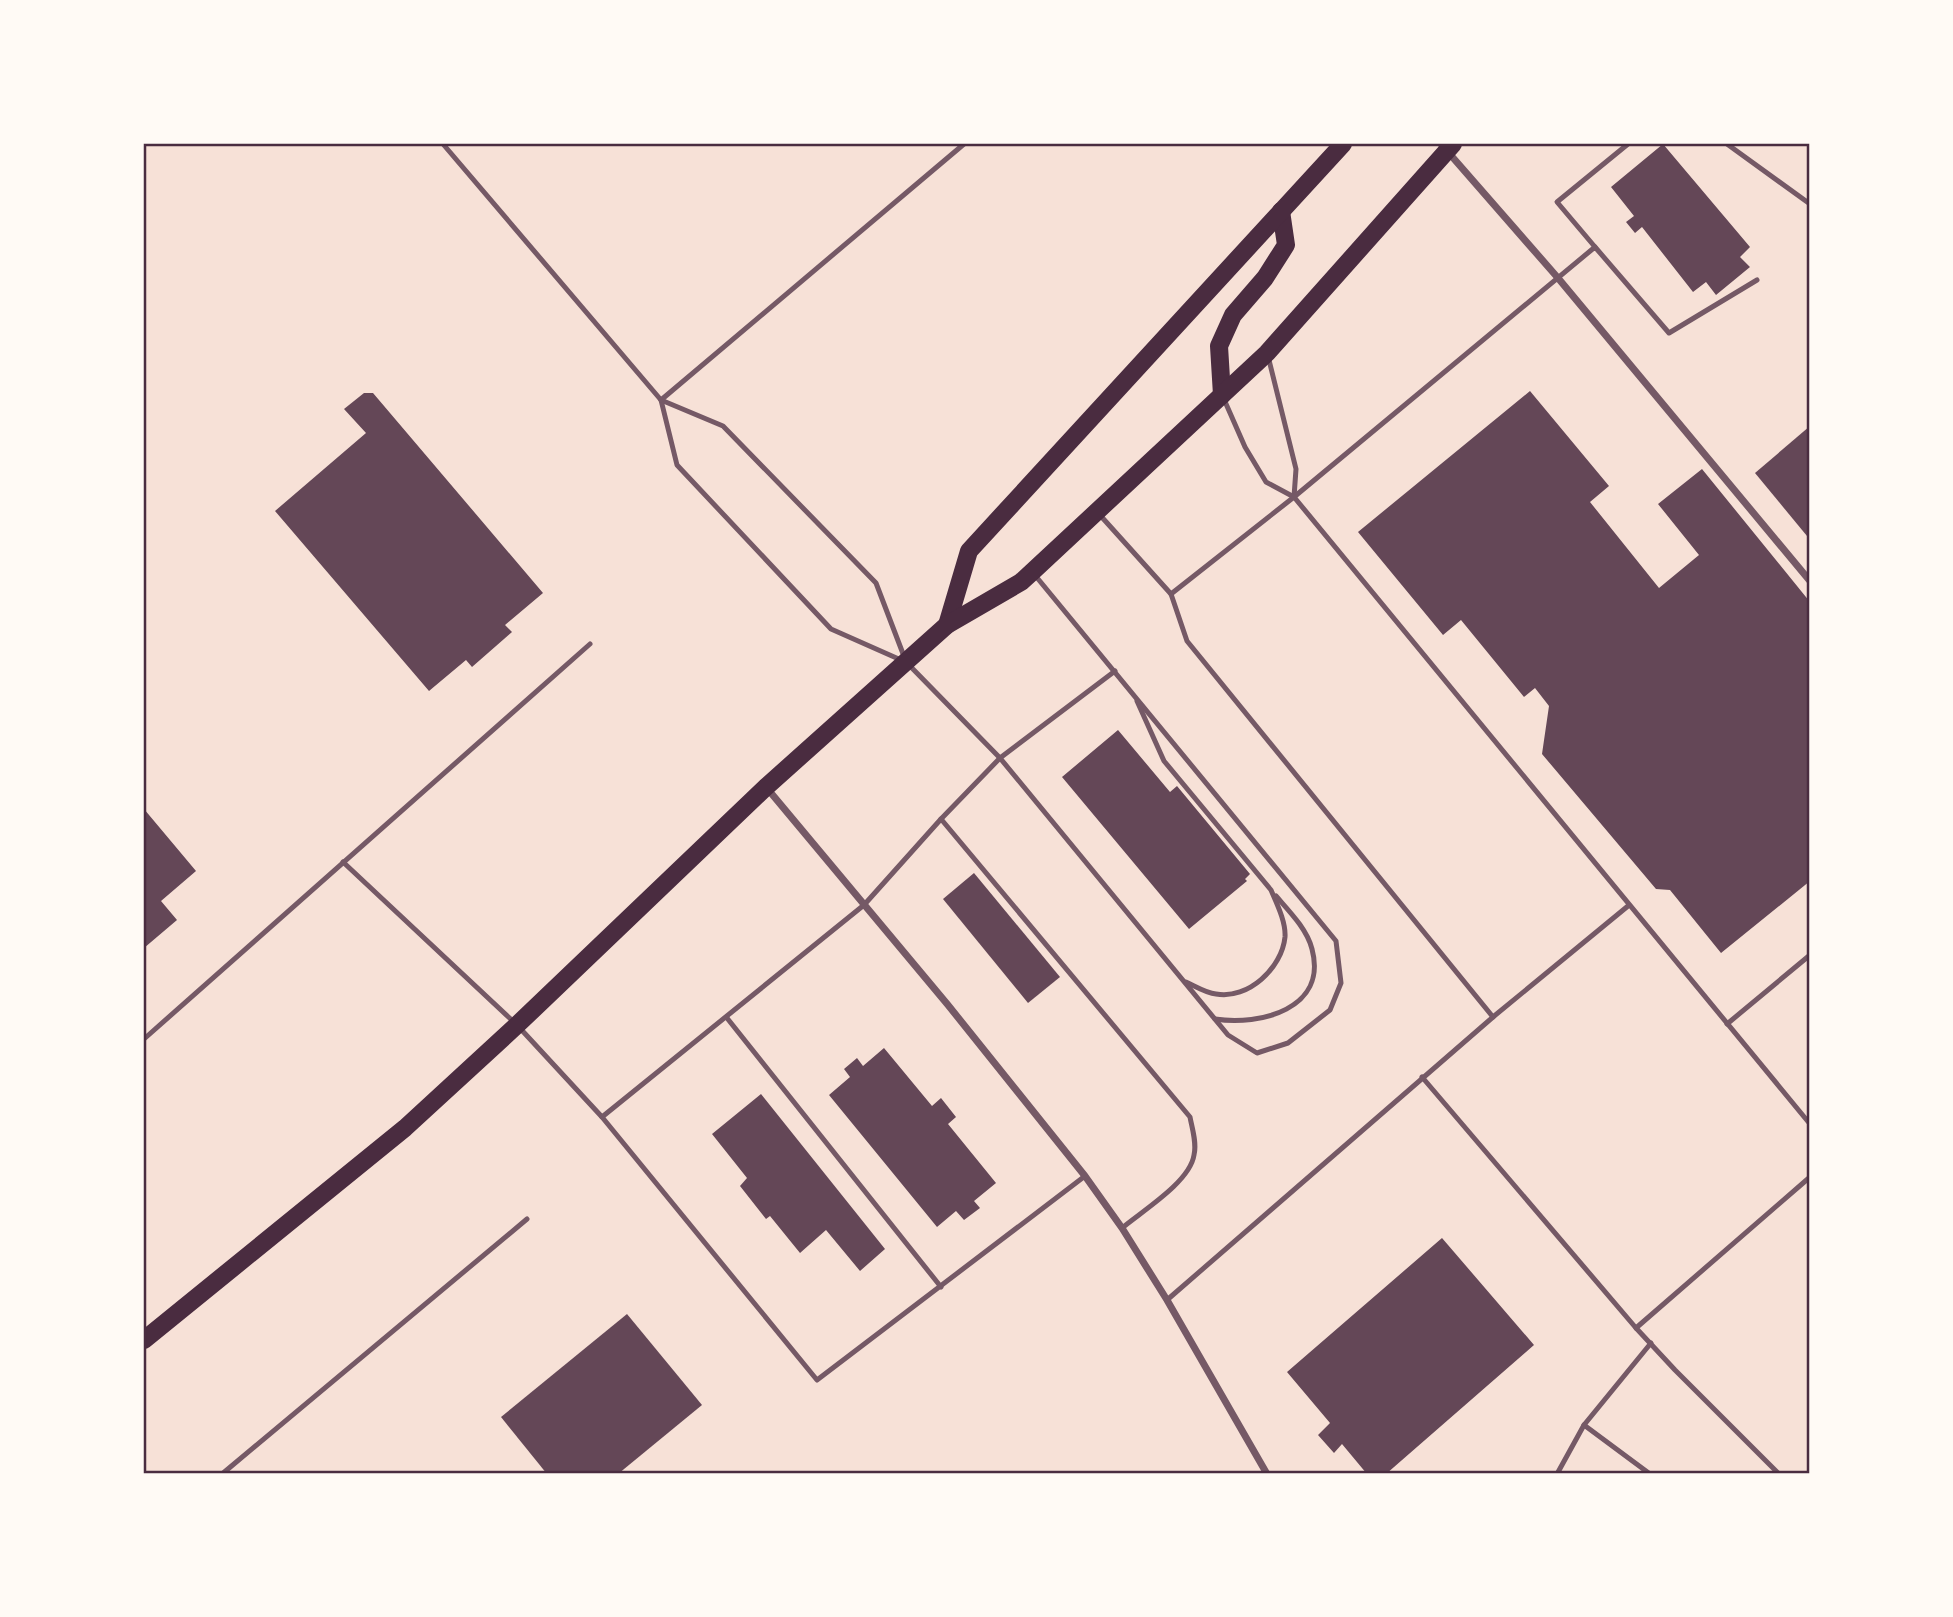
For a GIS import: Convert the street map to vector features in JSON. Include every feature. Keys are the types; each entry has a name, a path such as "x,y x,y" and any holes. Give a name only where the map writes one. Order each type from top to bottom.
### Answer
{"main road":[{"path":"947,625 969,551 1343,144"},
{"path":"144,1340 405,1128 517,1025 765,787 947,625 1020,582 1031,572 1268,353 1447,146"},
{"path":"1222,394 1219,346 1233,314 1265,278 1286,245 1282,211"}],"street":[{"path":"1447,146 1810,581"},
{"path":"765,787 1085,1176 1122,1228 1167,1300 1267,1474"}],"lane":[{"path":"443,144 662,400 723,426 876,583 906,662"},
{"path":"662,400 964,144"},
{"path":"1628,144 1557,202 1669,333 1756,280"},
{"path":"1727,144 1810,204"},
{"path":"1171,594 1294,497 1595,247"},
{"path":"1268,353 1296,468 1294,497"},
{"path":"1222,394 1245,447 1266,482 1294,497 1810,1124"},
{"path":"662,400 677,465 831,629 906,662 1000,758 1228,1035 1257,1053 1288,1043 1330,1010 1341,983 1336,941 1115,670 1031,572"},
{"path":"1096,511 1171,594 1187,640 1493,1017"},
{"path":"144,1039 590,645"},
{"path":"602,1117 864,905 1000,758 1115,670"},
{"path":"1133,693 1164,761 1303,930 1312,947 1312,982 1303,996 1286,1010 1262,1020 1234,1022 1215,1019"},
{"path":"941,819 1190,1116 1194,1156 1188,1168 1175,1185 1122,1228"},
{"path":"343,862 517,1025 602,1117 817,1380 1085,1176"},
{"path":"1183,981 1215,995 1233,995 1252,986 1267,974 1279,956 1285,936 1271,890"},
{"path":"1167,1300 1422,1077 1628,906"},
{"path":"1727,1024 1810,955"},
{"path":"727,1018 941,1287"},
{"path":"1422,1077 1636,1328 1779,1474"},
{"path":"1636,1328 1810,1177"},
{"path":"222,1474 527,1219"},
{"path":"1557,1474 1584,1425 1651,1343"},
{"path":"1584,1425 1650,1474"}],"building":[{"path":"1663,144 1750,247 1740,257 1750,267 1716,295 1706,282 1693,292 1642,227 1635,233 1626,222 1634,216 1611,187"},
{"path":"1530,391 1609,486 1590,502 1659,588 1699,555 1658,504 1702,469 1810,602 1810,881 1721,953 1670,890 1656,889 1542,754 1549,706 1535,688 1524,697 1461,620 1443,635 1358,532"},
{"path":"364,393 373,393 543,593 505,625 512,632 472,667 466,660 429,691 275,511 366,433 344,409"},
{"path":"1810,426 1810,534 1807,536 1755,473"},
{"path":"1118,730 1170,792 1177,786 1250,874 1245,879 1247,881 1189,929 1062,777"},
{"path":"144,809 196,871 161,901 177,920 144,948"},
{"path":"974,873 1060,977 1028,1003 943,899"},
{"path":"884,1048 932,1106 941,1098 956,1117 948,1124 996,1183 974,1201 980,1208 964,1220 956,1211 937,1227 829,1095 850,1077 844,1069 857,1058 863,1066"},
{"path":"761,1094 885,1249 860,1271 826,1230 800,1253 770,1216 766,1219 740,1186 747,1178 712,1134"},
{"path":"1442,1238 1534,1345 1386,1474 1367,1474 1342,1444 1334,1453 1318,1435 1330,1423 1287,1372"},
{"path":"627,1314 702,1405 618,1474 547,1474 501,1417"}]}
